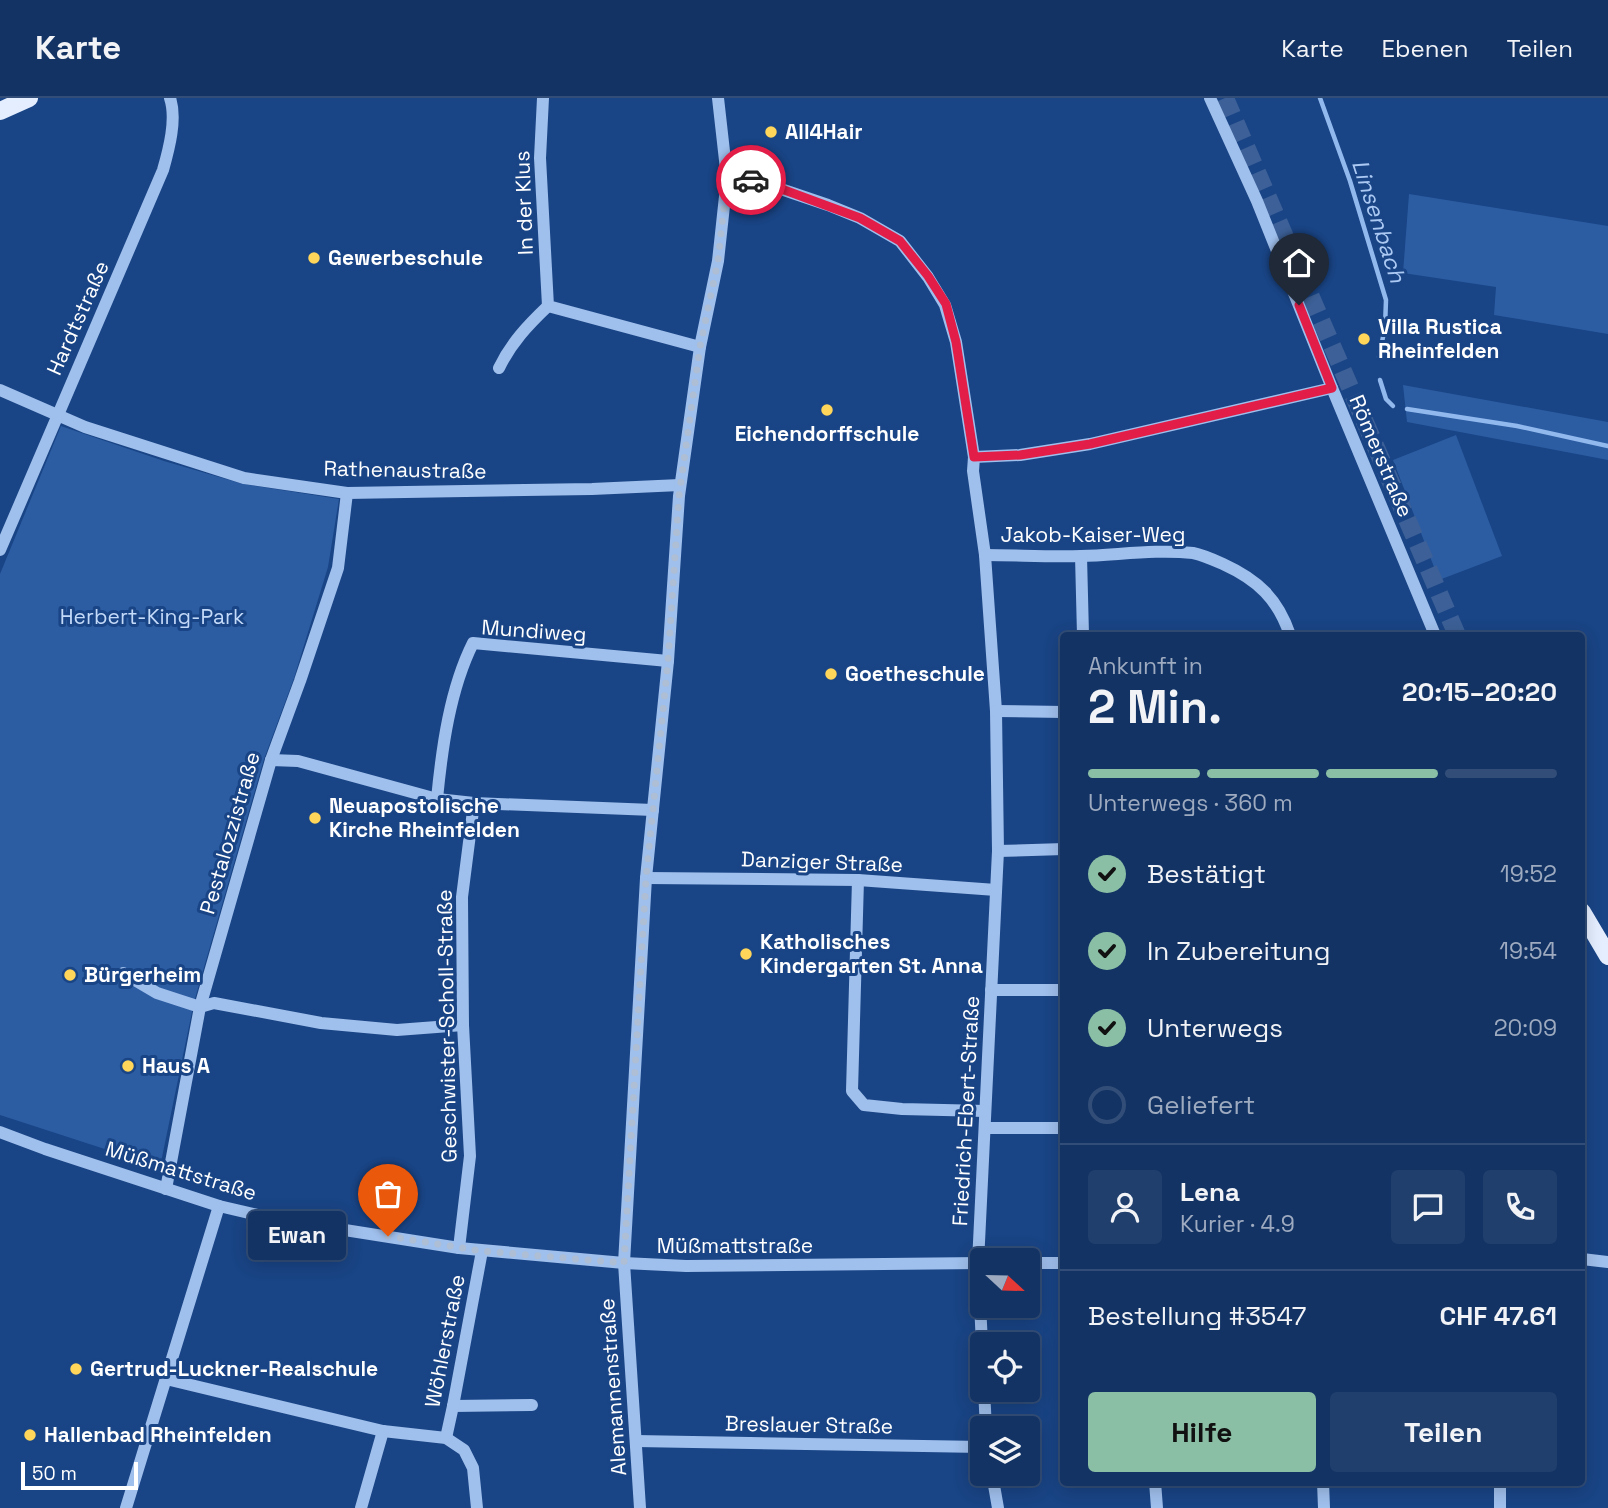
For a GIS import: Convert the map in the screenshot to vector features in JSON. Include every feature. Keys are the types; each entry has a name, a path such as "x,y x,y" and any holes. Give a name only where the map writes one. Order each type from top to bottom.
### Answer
{"main road":[{"path":"0,111 29,98"},
{"path":"1585,917 1608,956"}],"street":[{"name":"Hardtstraße","path":"0,550 163,170 171,132 170,98"},
{"name":"In der Klus","path":"543,98 540,158 548,306"},
{"name":"Alemannenstraße","path":"639,1508 624,1263 646,878 668,661 681,485 700,347 718,261 727,178 718,98"},
{"name":"Römerstraße","path":"1210,98 1257,201 1434,632"},
{"name":"Friedrich-Ebert-Straße","path":"727,178 760,181 828,205 860,218 900,241 946,304 956,342 974,457 973,471 985,555 996,711 998,851 981,1248"},
{"path":"499,368 507,351 525,328 548,306 700,347"},
{"path":"974,457 1020,455 1090,444 1332,388"},
{"name":"Rathenaustraße","path":"0,390 85,427 244,478 346,493 681,485"},
{"name":"Pestalozzistraße","path":"166,1189 200,1007 271,760 338,568 346,493"},
{"name":"Jakob-Kaiser-Weg","path":"985,555 1081,556 1149,552 1196,554 1238,571 1256,583 1272,598 1285,619 1289,632"},
{"path":"1081,556 1083,632"},
{"name":"Mundiweg","path":"437,799 441,751 456,688 473,643 668,661"},
{"path":"996,711 1060,712"},
{"path":"271,760 298,761 437,799 474,803 653,810"},
{"name":"Geschwister-Scholl-Straße","path":"459,1248 470,1156 463,1025 462,897 474,803"},
{"path":"998,851 1060,849"},
{"name":"Danziger Straße","path":"646,878 858,880 996,890"},
{"path":"858,880 852,1091 864,1105 902,1109 985,1111"},
{"path":"123,973 157,993 200,1007 214,1003 321,1023 397,1030 463,1025"},
{"path":"991,990 1060,990"},
{"path":"986,1128 1060,1128"},
{"name":"Müßmattstraße","path":"0,1132 219,1206 275,1219 459,1248 686,1266 970,1263"},
{"path":"126,1508 219,1206"},
{"name":"Wöhlerstraße","path":"446,1438 482,1251"},
{"path":"1585,1259 1608,1262"},
{"path":"1040,1263 1060,1264"},
{"name":"Wöhlerstraße","path":"166,1379 383,1431 446,1438 464,1450 473,1468 477,1508"},
{"path":"453,1406 532,1405"},
{"path":"361,1508 383,1431"},
{"name":"Breslauer Straße","path":"636,1441 970,1447"},
{"path":"994,1486 998,1508"},
{"path":"1155,1486 1157,1508"},
{"path":"1323,1486 1324,1508"},
{"path":"1500,1486 1500,1508"}],"green space":[{"path":"1409,194 1608,226 1608,334 1494,315 1496,287 1403,273"},
{"path":"1403,385 1608,422 1608,460 1407,422"},
{"name":"Herbert-King-Park","path":"61,426 243,484 339,499 328,567 294,678 264,759 194,1002 160,1167 0,1115 0,574"},
{"path":"1456,435 1502,556 1439,580 1393,460"}],"waterway":[{"name":"Linsenbach","path":"1320,98 1350,181 1386,300 1385,327 1379,357"},
{"path":"1380,380 1386,399 1393,406"},
{"path":"1407,409 1517,426 1608,446"}],"tunnel":[{"path":"1225,98 1456,632"}],"way so far":[{"path":"388,1236 482,1251 624,1263 646,878 668,661 679,496 700,347 718,261 727,178 751,180"}],"place":[{"name":"All4Hair","path":"771,132"},
{"name":"Gewerbeschule","path":"314,258"},
{"name":"Villa Rustica Rheinfelden","path":"1364,339"},
{"name":"Eichendorffschule","path":"827,410"},
{"name":"Goetheschule","path":"831,674"},
{"name":"Neuapostolische Kirche Rheinfelden","path":"315,818"},
{"name":"Katholisches Kindergarten St. Anna","path":"746,954"},
{"name":"Bürgerheim","path":"70,975"},
{"name":"Haus A","path":"128,1066"},
{"name":"Ewan","path":"388,1236"},
{"name":"Gertrud-Luckner-Realschule","path":"76,1369"},
{"name":"Hallenbad Rheinfelden","path":"30,1435"}],"route":[{"path":"751,180 860,218 900,241 946,304 956,342 974,457 1020,455 1090,444 1332,388 1299,305"}]}
